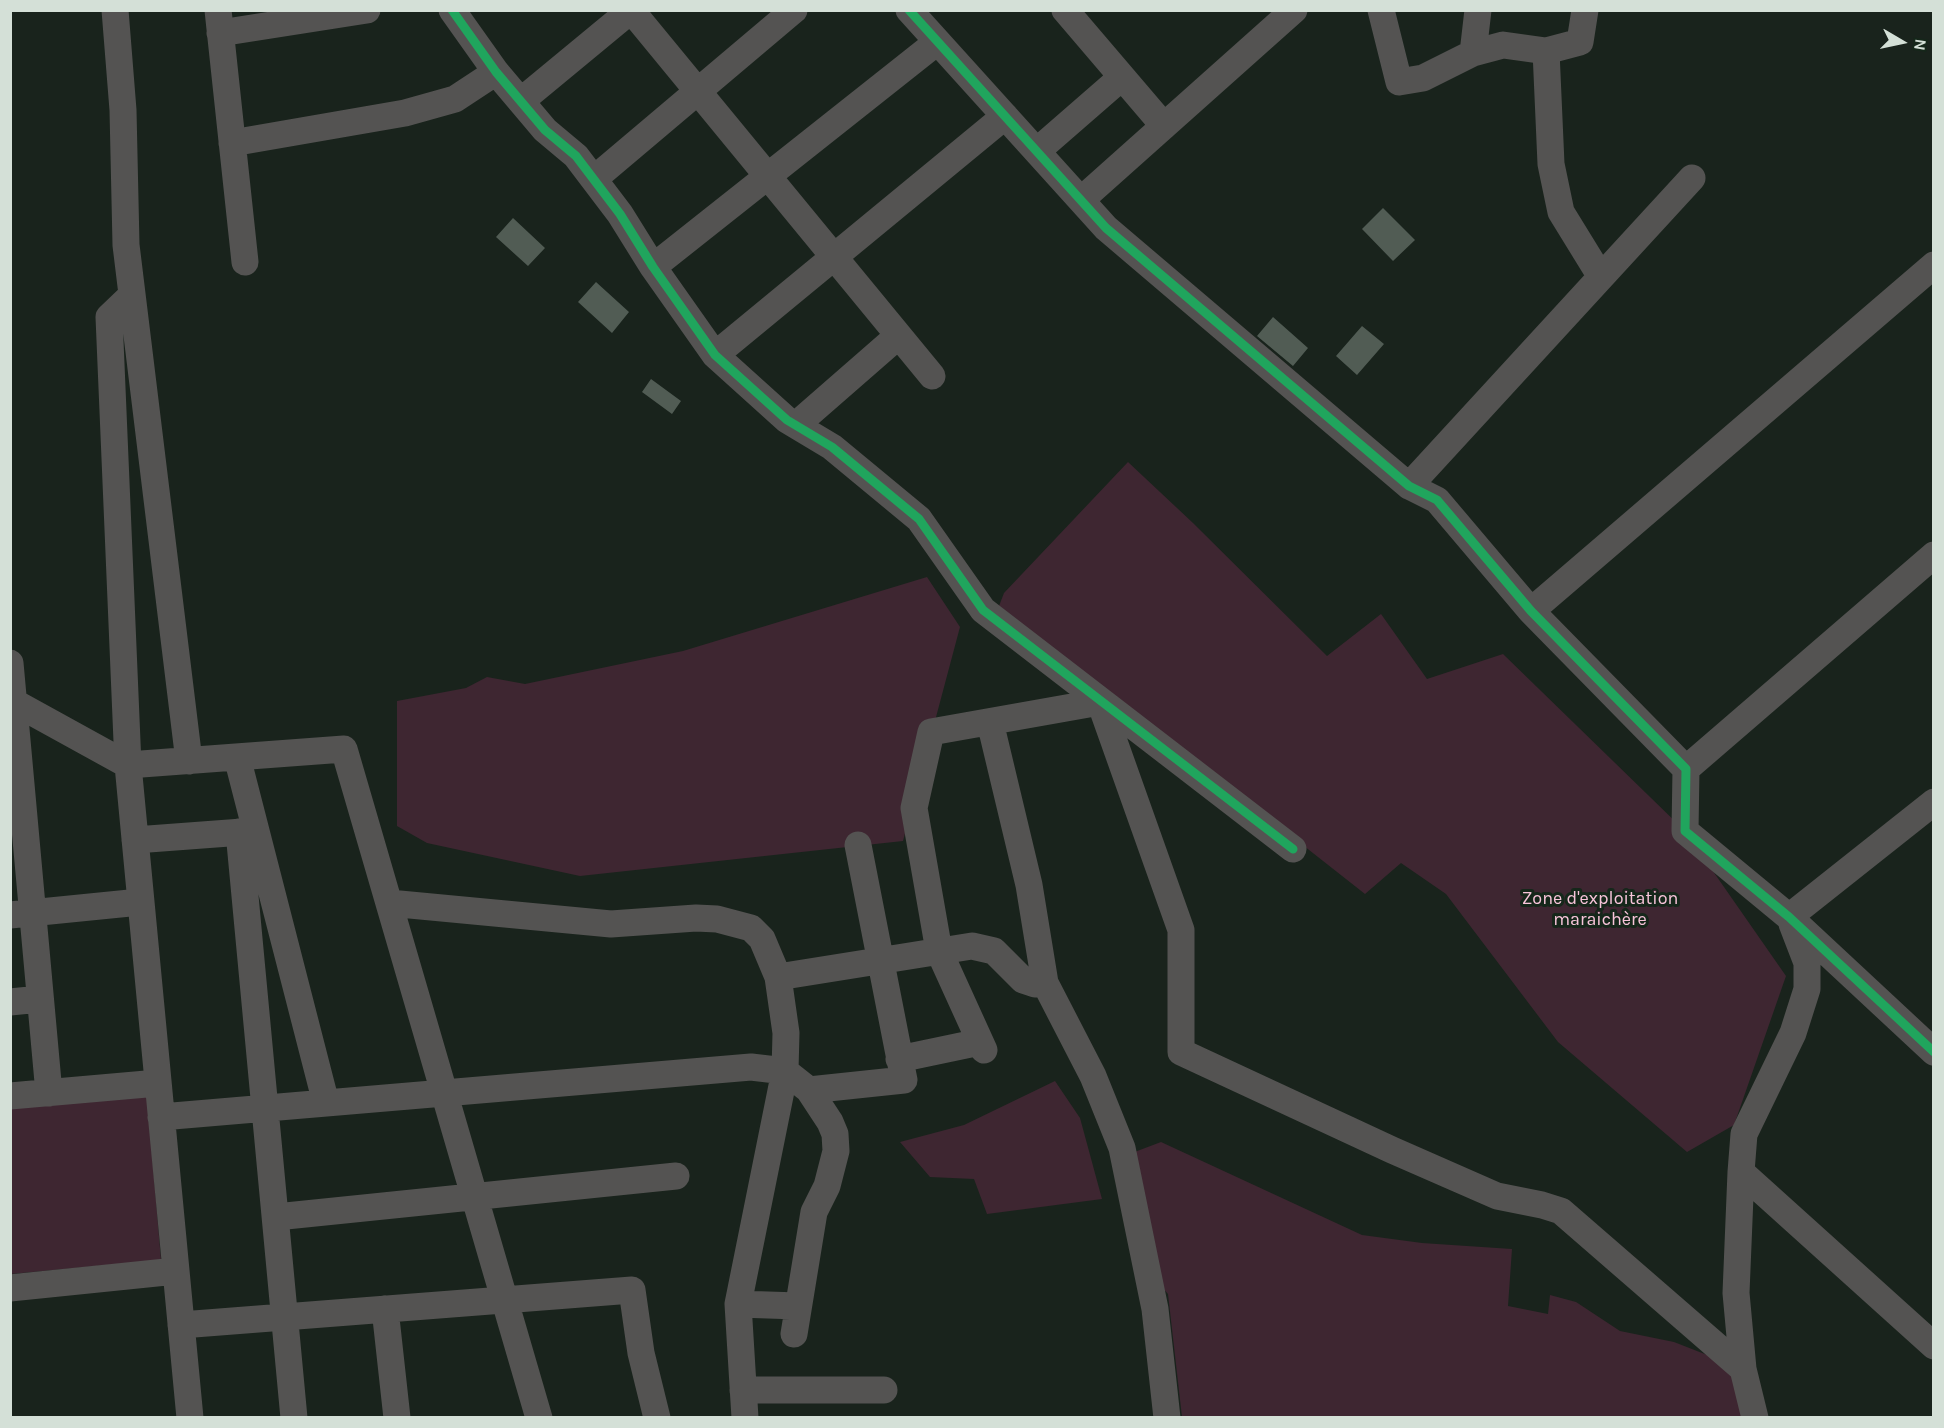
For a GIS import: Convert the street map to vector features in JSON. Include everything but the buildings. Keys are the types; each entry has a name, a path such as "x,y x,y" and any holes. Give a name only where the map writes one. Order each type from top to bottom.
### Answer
{"street":[{"path":"115,10 123,110 126,245 189,761"},
{"path":"245,262 219,22 367,10"},
{"path":"452,10 496,72 545,130 576,156 594,179 715,355 787,420 832,447 919,519 983,610 1293,849"},
{"path":"521,100 631,10 932,376"},
{"path":"594,179 794,10"},
{"path":"909,10 1106,228 1409,486 1437,500 1532,611 1686,769 1685,831 1789,917 1934,1052"},
{"path":"1065,10 1164,126"},
{"path":"1381,10 1399,82 1423,78 1473,53 1503,45 1546,51 1580,42 1585,10"},
{"path":"1473,53 1478,10"},
{"path":"1081,200 1286,13"},
{"path":"653,267 937,42"},
{"path":"1546,51 1551,164 1561,212 1601,277"},
{"path":"232,143 405,112 455,99 496,72"},
{"path":"1037,151 1122,77"},
{"path":"715,355 1005,116"},
{"path":"1409,486 1692,178"},
{"path":"1532,611 1934,265"},
{"path":"132,295 109,317 128,765 190,1418"},
{"path":"796,425 898,336"},
{"path":"1686,769 1934,555"},
{"path":"10,663 21,914 40,999 48,1093"},
{"path":"12,700 128,765 344,749 539,1418"},
{"path":"899,1059 982,1046 939,951 914,808 931,732 1100,702"},
{"path":"1100,702 1181,930 1181,1052 1497,1196 1561,1211 1743,1369"},
{"path":"990,722 1029,885 1045,983 1093,1076 1122,1148 1155,1309 1167,1418"},
{"path":"237,757 248,832 265,1108 294,1418"},
{"path":"1789,917 1934,802"},
{"path":"135,840 248,832"},
{"path":"248,832 326,1103"},
{"path":"810,1090 904,1080 858,845"},
{"path":"21,914 141,902"},
{"path":"389,903 611,924 696,918 717,919 751,928 762,939 778,977 786,1033 785,1071 738,1304 745,1418"},
{"path":"1755,1418 1743,1369 1736,1293 1741,1172 1744,1134 1793,1033 1807,989 1807,963 1789,917"},
{"path":"778,977 972,946 994,951 1023,980 1035,984 1045,983"},
{"path":"10,1002 40,999"},
{"path":"161,1117 751,1067 785,1071 810,1090 830,1122 835,1134 836,1151 827,1186 814,1212 794,1334"},
{"path":"10,1096 158,1083"},
{"path":"1741,1172 1934,1346"},
{"path":"276,1218 676,1176"},
{"path":"10,1288 176,1271"},
{"path":"181,1325 632,1290 641,1353 657,1418"},
{"path":"738,1304 798,1306"},
{"path":"384,1309 397,1418"},
{"path":"743,1390 884,1390"}],"green space":[{"name":"Zone d'exploitation maraichère","path":"1128,462 1327,656 1381,614 1427,679 1503,654 1685,831 1786,976 1734,1125 1687,1152 1558,1042 1446,894 1401,863 1365,894 999,606 1004,593"},
{"path":"927,577 960,627 903,841 580,876 427,843 397,826 397,701 466,688 487,677 525,684 683,651"},
{"path":"1055,1081 1080,1118 1102,1199 987,1214 974,1179 930,1177 900,1142 964,1125"},
{"path":"147,1094 161,1260 11,1274 11,1106"},
{"path":"1161,1142 1362,1235 1422,1243 1512,1249 1508,1306 1548,1314 1550,1295 1576,1302 1620,1331 1674,1342 1743,1369 1756,1417 1182,1417 1168,1294 1148,1271 1124,1156"}],"cycle path":[{"path":"452,10 496,72 545,130 576,156 620,214 653,267 715,355 787,420 832,447 919,519 983,610 1293,849"},
{"path":"909,10 1106,228 1409,486 1437,500 1531,611 1686,769 1685,831 1789,917 1934,1052"}]}
